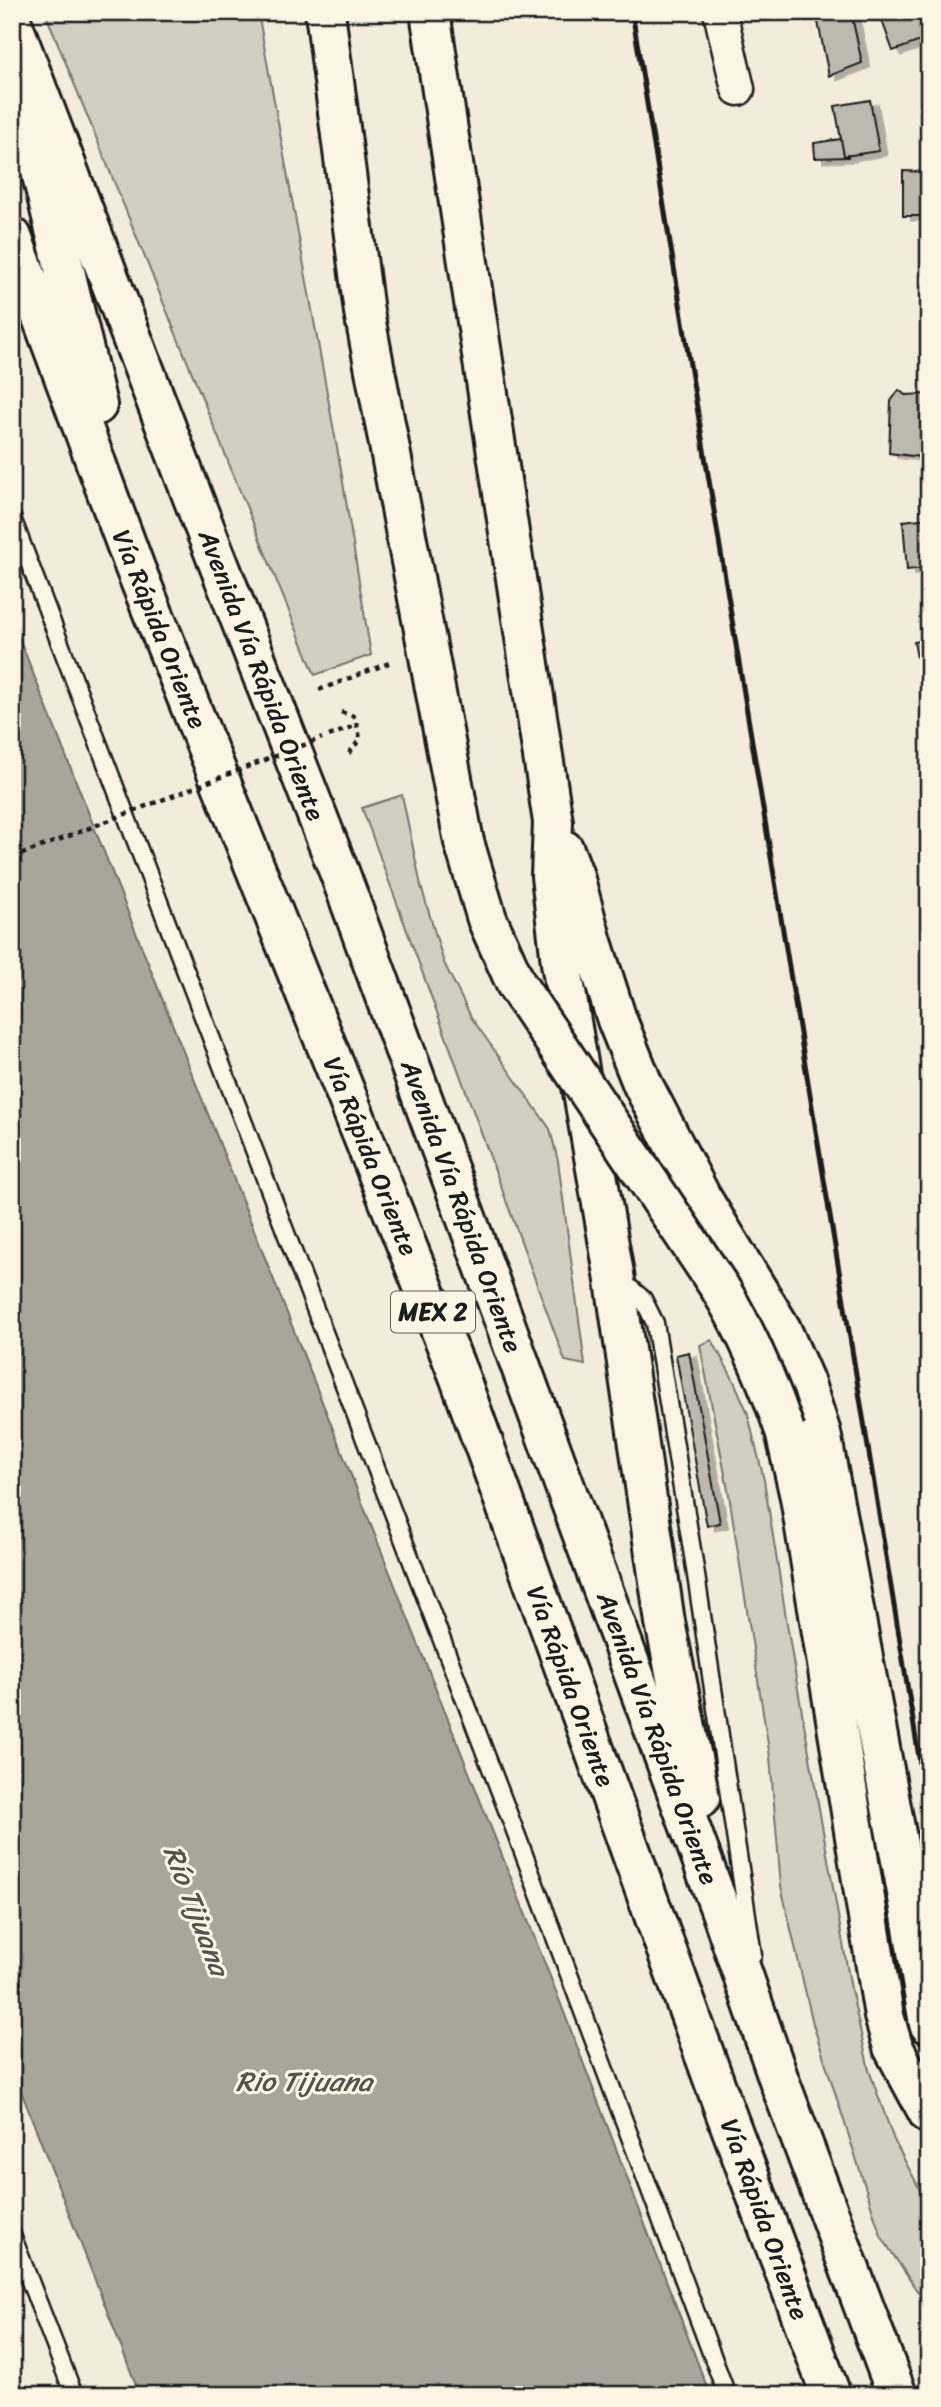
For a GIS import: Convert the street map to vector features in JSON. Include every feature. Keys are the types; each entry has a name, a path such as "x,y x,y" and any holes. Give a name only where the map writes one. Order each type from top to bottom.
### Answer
{"main road":[{"path":"325,12 364,312 464,842 487,919 516,984 720,1287 766,1377 785,1431 800,1497 884,2016 893,2047 928,2097"},
{"path":"430,12 553,822 551,876 561,963 614,1274 665,1622 723,1917"},
{"name":"Avenida Vía Rápida Oriente","path":"12,23 340,874 897,2395"},
{"path":"12,50 135,568"},
{"name":"Vía Rápida Oriente","path":"12,237 135,568 459,1376 728,2119 831,2395"},
{"path":"553,822 574,876 617,1020 643,1085 701,1197 781,1329 804,1381 821,1433 929,2024"}],"street":[{"path":"720,12 738,89"}],"lane":[{"path":"12,291 41,316"},
{"path":"12,518 517,1836 727,2395"},
{"path":"614,1274 643,1299 654,1323 694,1562 767,2044"},
{"path":"12,2235 74,2395"}],"path":[{"path":"319,690 389,663"},
{"path":"341,712 353,716 358,725 360,739 347,756"},
{"path":"12,858 358,725"},
{"path":"929,2350 929,2356"}],"shaded area":[{"path":"45,12 258,12 341,470 371,655 315,675"},
{"path":"402,795 421,886 444,963 471,1017 550,1129 558,1161 585,1365 565,1361 362,808"},
{"path":"712,1340 747,1411 764,1480 851,1989 869,2070 894,2140 929,2207 929,2309 881,2236 813,2024 781,1886 770,1757 729,1495 700,1345"}],"water":[{"name":"Rio Tijuana","path":"12,620 557,1994 710,2395 140,2395 12,2068"}],"building":[{"path":"816,12 851,12 862,63 829,76"},
{"path":"879,12 921,12 929,38 893,51"},
{"path":"870,100 879,151 844,156 835,106"},
{"path":"841,139 844,156 848,157 815,158 814,143"},
{"path":"903,171 929,172 929,216 903,216"},
{"path":"899,390 905,395 929,394 929,458 889,453 891,401"},
{"path":"929,518 929,567 907,570 903,521"},
{"path":"925,640 926,648 929,647 929,674 925,657 917,658 914,642"},
{"path":"689,1352 720,1523 707,1526 676,1355"}],"railway":[{"path":"632,12 929,1818"}],"water label":[{"name":"Río Tijuana","path":"197,1910"}]}
